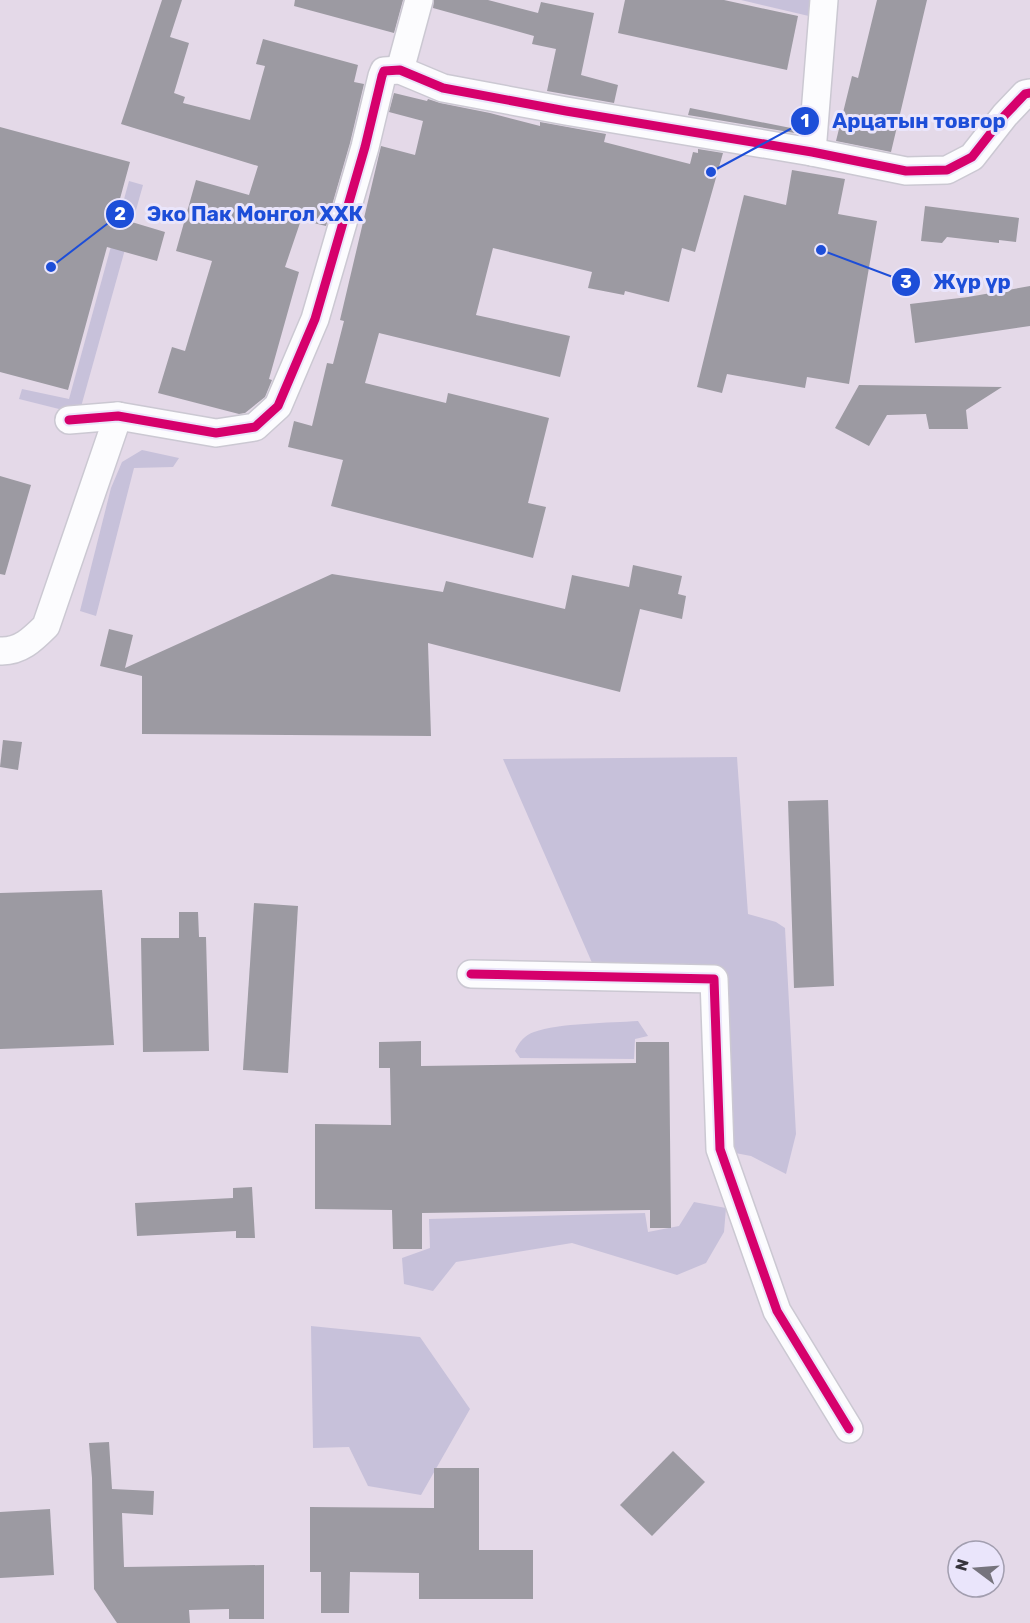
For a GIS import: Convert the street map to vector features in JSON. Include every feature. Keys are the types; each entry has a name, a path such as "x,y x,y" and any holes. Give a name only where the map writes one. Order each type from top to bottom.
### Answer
{"street":[{"path":"400,70 419,0"},
{"path":"812,152 824,0"},
{"path":"69,420 118,416 216,433 255,427 278,406 315,319 365,147 384,71 400,70 442,88 812,152 906,171 948,170 972,157 1005,115 1025,94 1030,93"},
{"path":"0,651 27,644 46,626 118,416"},
{"path":"471,974 714,980 720,1149 777,1311 849,1429"}],"shaded area":[{"path":"0,0 1030,0 1030,1623 0,1623"},
{"path":"741,0 813,0 813,17"},
{"path":"129,181 143,185 79,414 19,399 22,389 69,399"},
{"path":"142,450 179,458 173,467 134,468 96,616 80,611 111,488 122,462"},
{"path":"737,757 748,914 776,922 785,928 796,1134 786,1174 751,1156 730,1152 717,977 593,965 503,759"},
{"path":"638,1021 648,1036 635,1039 634,1059 520,1058 515,1051 525,1037 544,1029"},
{"path":"694,1202 726,1208 724,1232 706,1263 677,1275 572,1243 456,1262 433,1291 404,1284 402,1258 430,1248 429,1219 645,1213 648,1232 679,1226"},
{"path":"311,1326 420,1337 470,1409 421,1495 368,1486 349,1447 313,1448"}],"building":[{"path":"162,0 182,0 170,37 189,43 174,93 185,97 183,103 250,120 265,66 256,64 263,39 358,65 354,82 364,84 326,226 301,220 285,267 299,272 269,379 272,380 265,397 245,413 239,414 158,393 172,347 185,351 212,261 176,251 196,180 249,195 258,166 121,124"},
{"path":"295,0 403,0 394,33 294,6"},
{"path":"434,0 488,0 538,13 541,2 594,13 581,75 618,85 614,103 547,91 556,49 532,44 534,36 433,8"},
{"path":"625,0 724,0 798,16 787,70 618,33"},
{"path":"877,0 927,0 891,152 836,141 852,76 858,78"},
{"path":"394,93 540,126 540,122 606,134 604,142 690,164 693,152 698,153 698,149 723,153 695,252 682,248 669,302 625,291 624,295 588,288 592,272 493,248 476,315 570,336 560,377 379,333 365,383 446,403 448,393 549,418 528,503 546,507 533,558 331,506 343,460 288,447 294,421 312,426 327,363 333,364 344,321 340,320 381,146 415,155 423,121 389,112"},
{"path":"690,108 796,129 795,133 688,115"},
{"path":"0,127 130,162 115,217 165,232 157,261 107,247 68,390 0,372"},
{"path":"792,170 845,179 838,214 877,221 849,384 807,377 805,388 727,374 722,393 697,387 744,195 786,205"},
{"path":"925,206 1019,218 1016,242 999,240 999,243 947,237 942,243 921,241"},
{"path":"1030,286 1030,326 915,343 910,304"},
{"path":"859,385 1002,387 966,410 968,429 929,429 926,414 887,415 869,446 835,428"},
{"path":"0,476 31,485 5,575 0,574"},
{"path":"633,565 682,576 678,594 686,596 682,619 640,609 620,692 428,643 431,736 142,734 142,676 100,666 109,629 133,635 125,668 332,574 443,592 446,581 565,609 572,575 629,587"},
{"path":"3,740 22,742 18,770 0,767"},
{"path":"828,800 834,986 794,988 788,801"},
{"path":"102,890 114,1045 0,1049 0,893"},
{"path":"254,903 298,906 288,1073 243,1070"},
{"path":"179,912 198,912 199,937 206,937 209,1051 143,1052 141,938 179,938"},
{"path":"421,1041 421,1066 636,1063 636,1042 669,1042 671,1228 650,1228 650,1210 422,1213 422,1249 393,1249 392,1210 315,1209 315,1124 391,1125 390,1068 379,1068 379,1042"},
{"path":"252,1187 255,1238 236,1238 236,1231 137,1236 135,1203 233,1198 233,1188"},
{"path":"109,1442 112,1489 154,1491 153,1515 122,1513 124,1567 264,1565 264,1619 229,1619 229,1609 189,1610 190,1623 117,1623 94,1589 92,1478 89,1443"},
{"path":"673,1451 705,1482 652,1536 620,1505"},
{"path":"434,1468 479,1468 479,1550 533,1550 533,1599 419,1599 419,1573 350,1572 349,1613 321,1613 321,1572 310,1572 310,1507 434,1508"},
{"path":"50,1509 54,1575 0,1578 0,1512"}],"cycle path":[{"path":"69,420 118,416 216,433 255,427 278,406 315,319 365,147 384,71 400,70 443,88 812,152 906,171 947,170 972,157 1005,115 1025,94 1030,93"},
{"path":"471,974 714,979 720,1149 777,1311 849,1429"}],"place":[{"name":"Арцатын товгор","path":"711,172"},
{"name":"Жүр үр","path":"821,250"},
{"name":"Эко Пак Монгол ХХК","path":"51,267"}]}
